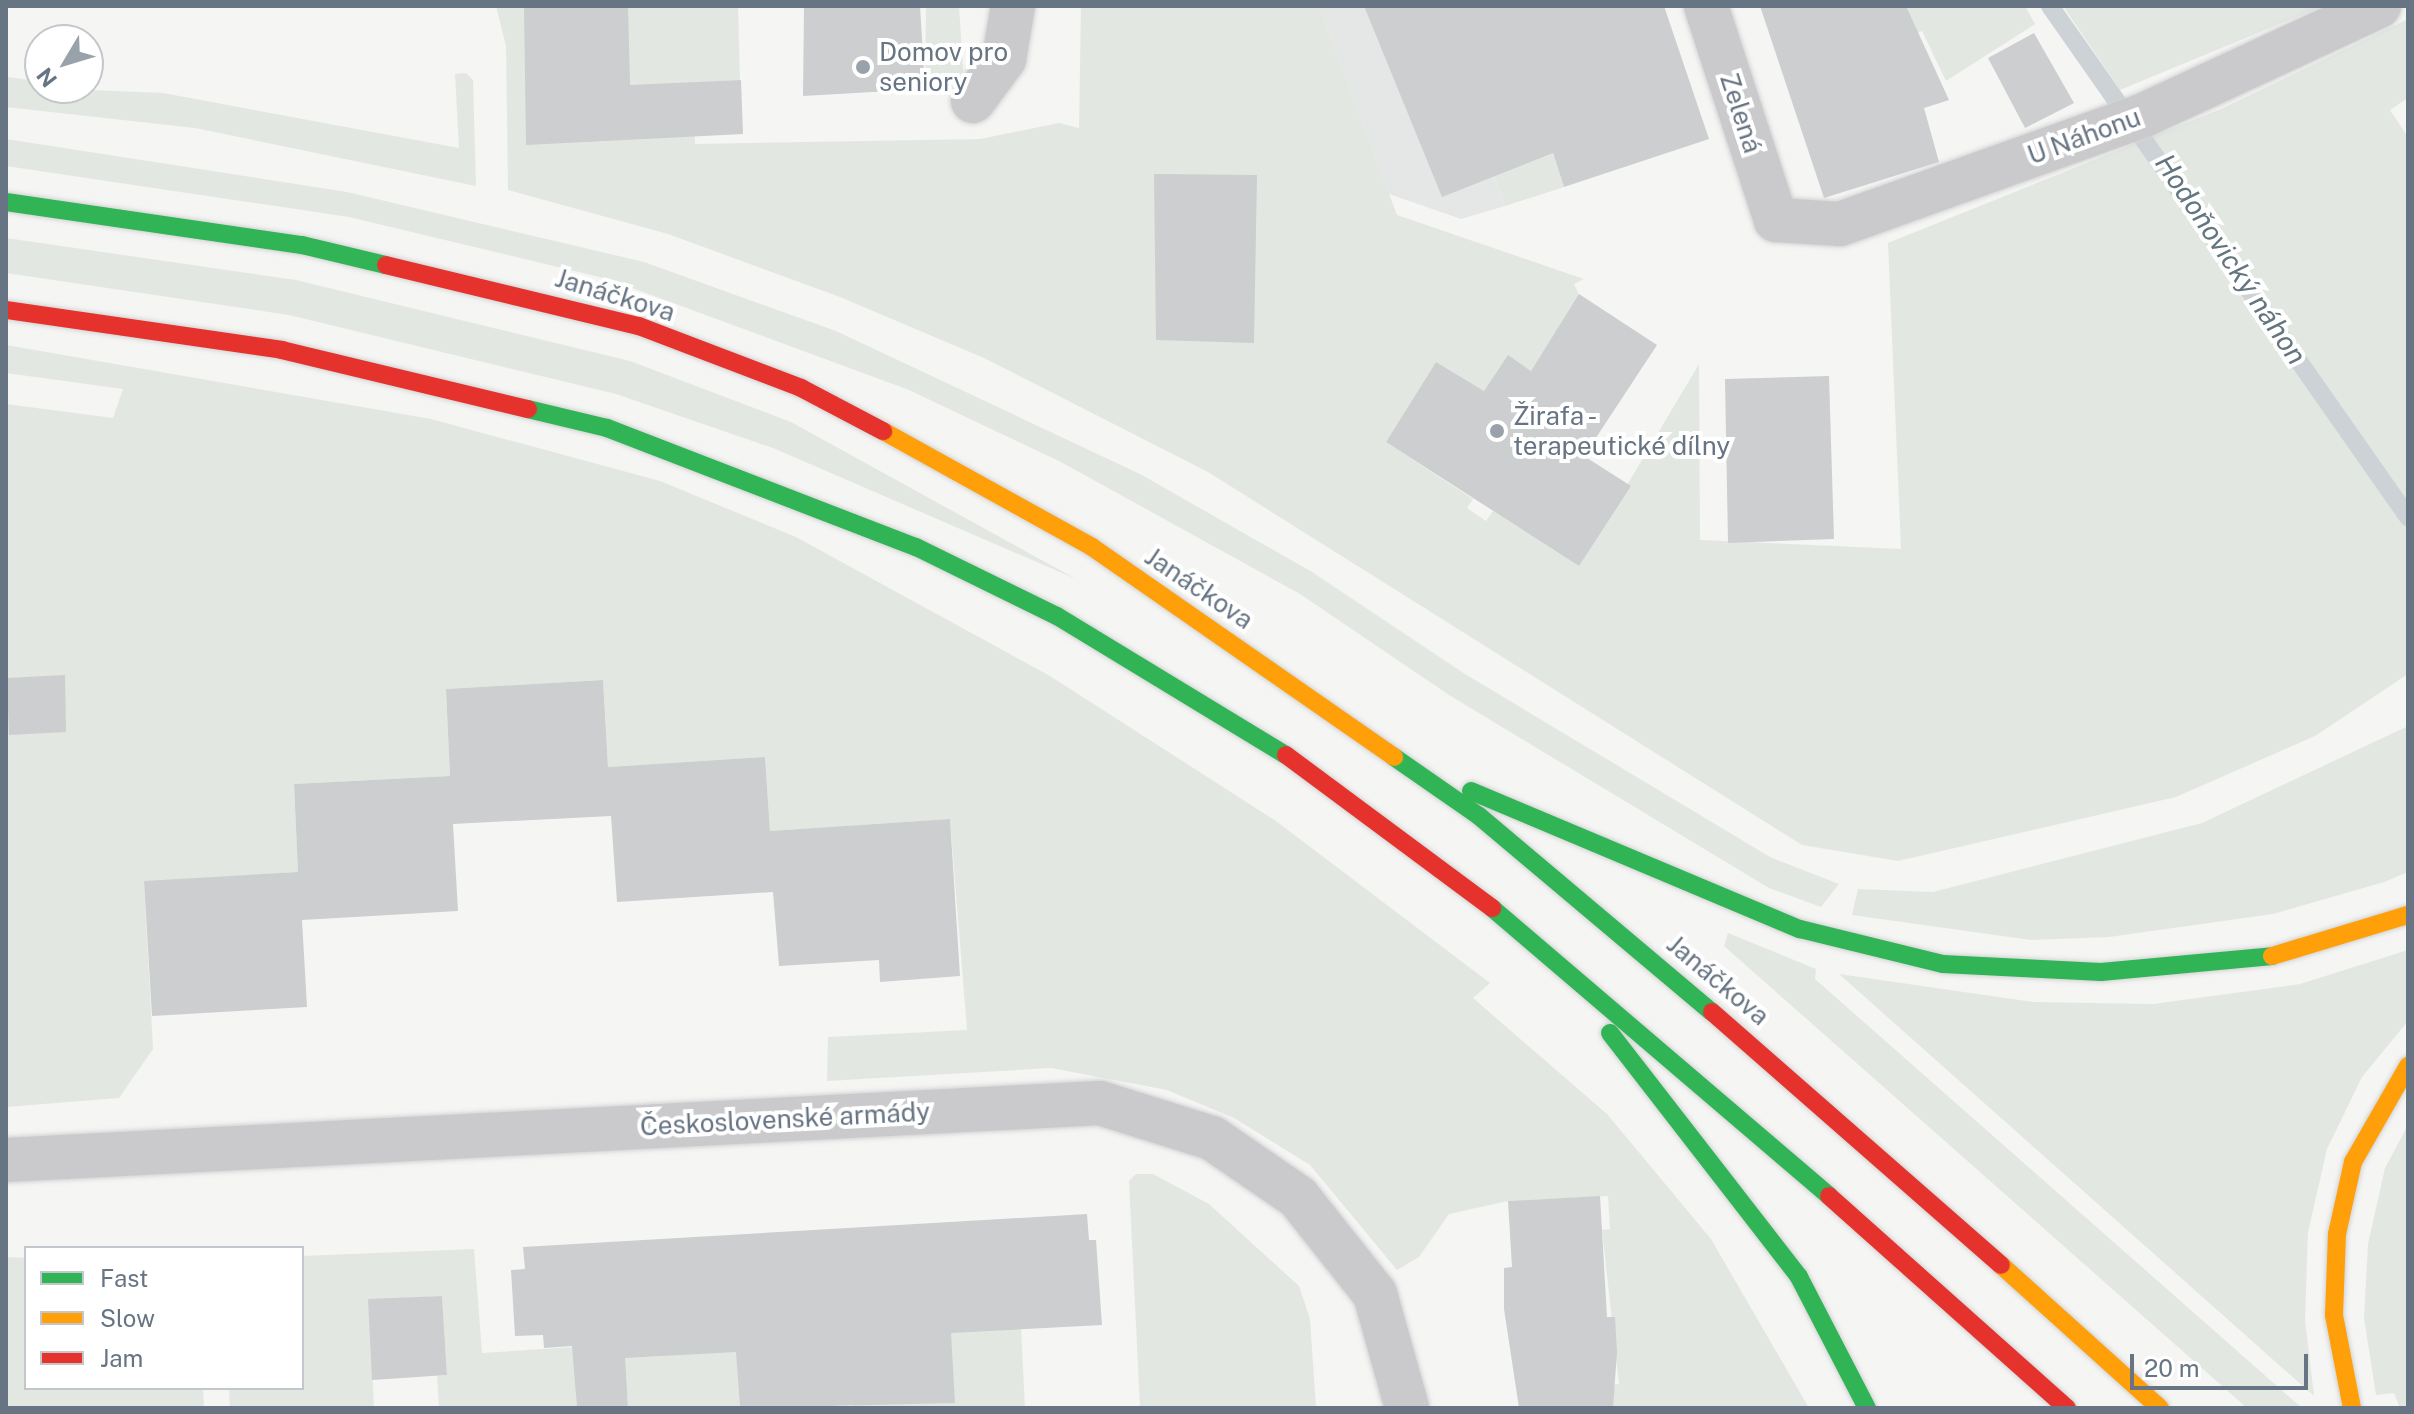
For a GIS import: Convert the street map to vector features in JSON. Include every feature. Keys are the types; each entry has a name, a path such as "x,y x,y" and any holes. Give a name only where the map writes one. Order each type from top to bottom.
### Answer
{"main road":[{"name":"Janáčkova","path":"6,202 302,245 468,281 639,326 801,388 1092,547 1417,769 1718,1014 2160,1408"},
{"path":"6,310 267,347 444,384 607,428 757,481 1057,616 1318,774 1519,929 1678,1061 2067,1408"},
{"path":"1417,769 1800,929 1943,964 2101,972 2227,965 2299,951 2408,915"},
{"path":"1519,929 1646,1073 1762,1225 1827,1325 1867,1408"},
{"path":"2352,1408 2334,1315 2337,1234 2353,1162 2408,1066"}],"street":[{"path":"973,101 1004,59 1013,6"},
{"name":"Zelená","path":"1706,6 1776,220"},
{"name":"U Náhonu","path":"1776,220 1840,224 2128,121 2379,6"},
{"name":"Československé armády","path":"6,1160 1100,1103 1212,1138 1298,1197 1375,1294 1407,1408"}],"shaded area":[{"path":"496,6 738,6 740,80 694,83 695,144 980,139 1059,123 1079,128 1081,6 1319,6 1397,215 1584,279 1574,284 1579,295 1531,371 1508,356 1484,391 1436,362 1386,442 1473,499 1467,508 1486,521 1493,511 1579,566 1699,364 1700,540 1901,549 1888,243 2221,109 2408,19 2408,98 2390,110 2408,137 2408,674 2315,736 2176,797 1898,861 1802,845 1208,472 984,358 840,297 668,234 508,190 506,46"},
{"path":"926,6 959,6 964,83 925,89"},
{"path":"1319,6 1430,6 1505,206 1461,219 1389,194"},
{"path":"1820,6 2025,6 2035,24 1946,81 1922,31 1841,60"},
{"path":"2063,6 2323,6 2120,90"},
{"path":"466,73 473,80 476,186 195,128 6,107 6,77 24,79 24,104 104,104 104,91 163,93 459,148 455,74"},
{"path":"1537,106 1564,187 1505,206 1476,127"},
{"path":"6,139 347,192 644,262 836,331 1140,474 1312,572 1465,674 1770,857 1839,884 1821,907 1769,888 1449,695 1300,594 1061,462 909,390 608,279 349,217 6,166"},
{"path":"6,238 296,280 630,361 791,422 1076,579 773,448 616,394 289,315 6,273"},
{"path":"6,345 431,419 660,481 796,537 1050,676 1276,821 1490,983 1473,998 1607,1114 1711,1239 1809,1408 1613,1408 1611,1385 1619,1384 1602,1230 1610,1229 1608,1196 1508,1201 1449,1214 1419,1257 1397,1270 1310,1165 1234,1118 1167,1090 1051,1068 827,1081 828,1037 967,1030 950,819 770,831 765,757 608,767 603,680 446,689 450,776 294,784 298,872 144,882 153,1049 119,1098 6,1107 6,404 113,418 123,389 6,373"},
{"path":"2408,726 2408,872 2384,882 2273,914 2109,937 2031,940 1852,915 1858,889 1933,892 2202,823"},
{"path":"1728,933 1816,969 1815,979 2302,1408 2247,1408 1724,946"},
{"path":"2408,950 2408,1021 2362,1077 2327,1149 2308,1232 2305,1320 2314,1396 1839,974 2033,1002 2153,1004 2300,984"},
{"path":"2408,1125 2408,1408 2400,1408 2394,1393 2376,1395 2364,1318 2368,1244 2385,1168"},
{"path":"1136,1174 1153,1174 1209,1204 1299,1286 1310,1319 1316,1408 1140,1408 1129,1181"},
{"path":"474,1249 482,1353 605,1345 650,1357 889,1328 1021,1329 1025,1408 853,1408 853,1391 836,1391 837,1408 787,1408 785,1382 737,1362 740,1408 628,1408 627,1392 576,1396 577,1408 439,1408 437,1376 447,1375 442,1296 369,1300 374,1408 230,1408 229,1390 304,1390 304,1256"},
{"path":"6,1257 24,1258 24,1390 203,1390 204,1408 6,1408"}],"building":[{"path":"524,6 628,6 630,85 741,80 743,134 526,145"},
{"name":"Domov pro seniory","path":"804,6 920,6 925,89 803,96"},
{"path":"1364,6 1664,6 1709,139 1564,187 1553,153 1442,197"},
{"path":"1760,6 1906,6 1949,100 1924,108 1939,162 1824,198"},
{"path":"2034,33 2074,103 2025,128 1988,58"},
{"path":"1154,174 1257,175 1254,343 1156,340"},
{"name":"Žirafa - terapeutické dílny","path":"1579,294 1657,345 1584,456 1631,486 1579,566 1386,442 1436,362 1484,391 1508,355 1531,371"},
{"path":"1829,376 1834,539 1728,543 1725,379"},
{"path":"65,675 66,732 9,735 7,678"},
{"path":"603,680 608,767 765,757 770,831 950,819 960,976 880,982 879,960 779,966 773,892 617,902 611,816 453,824 458,911 302,920 307,1007 152,1016 144,881 298,872 294,784 450,776 446,689"},
{"path":"1600,1196 1607,1317 1615,1317 1617,1352 1613,1408 1519,1408 1504,1309 1504,1268 1512,1267 1508,1201"},
{"path":"1087,1214 1089,1240 1096,1240 1102,1325 951,1333 955,1403 740,1408 736,1352 625,1358 628,1408 577,1408 572,1346 544,1348 543,1335 515,1336 511,1270 525,1269 523,1247"},
{"path":"442,1296 447,1375 372,1380 368,1299"}],"waterway":[{"name":"Hodoňovický náhon","path":"2050,6 2408,517"}],"traffic: fast":[{"path":"6,202 302,245 386,265"},
{"path":"528,409 607,428 916,547 1057,616 1286,755"},
{"path":"1394,757 1479,816 1712,1012"},
{"path":"1471,791 1800,929 1943,964 2101,972 2272,956"},
{"path":"1492,908 1829,1196"},
{"path":"1610,1033 1799,1277 1867,1408"}],"traffic: slow":[{"path":"883,431 1092,547 1394,757"},
{"path":"2272,956 2408,915"},
{"path":"2352,1408 2334,1315 2337,1234 2353,1162 2408,1066"},
{"path":"2001,1265 2160,1408"}],"traffic: jam":[{"path":"386,265 639,326 801,388 883,431"},
{"path":"6,310 282,350 528,409"},
{"path":"1286,755 1492,908"},
{"path":"1712,1012 2001,1265"},
{"path":"1829,1196 2067,1408"}],"place":[{"name":"Domov pro seniory","path":"863,67"},
{"name":"Žirafa - terapeutické dílny","path":"1497,431"}]}
